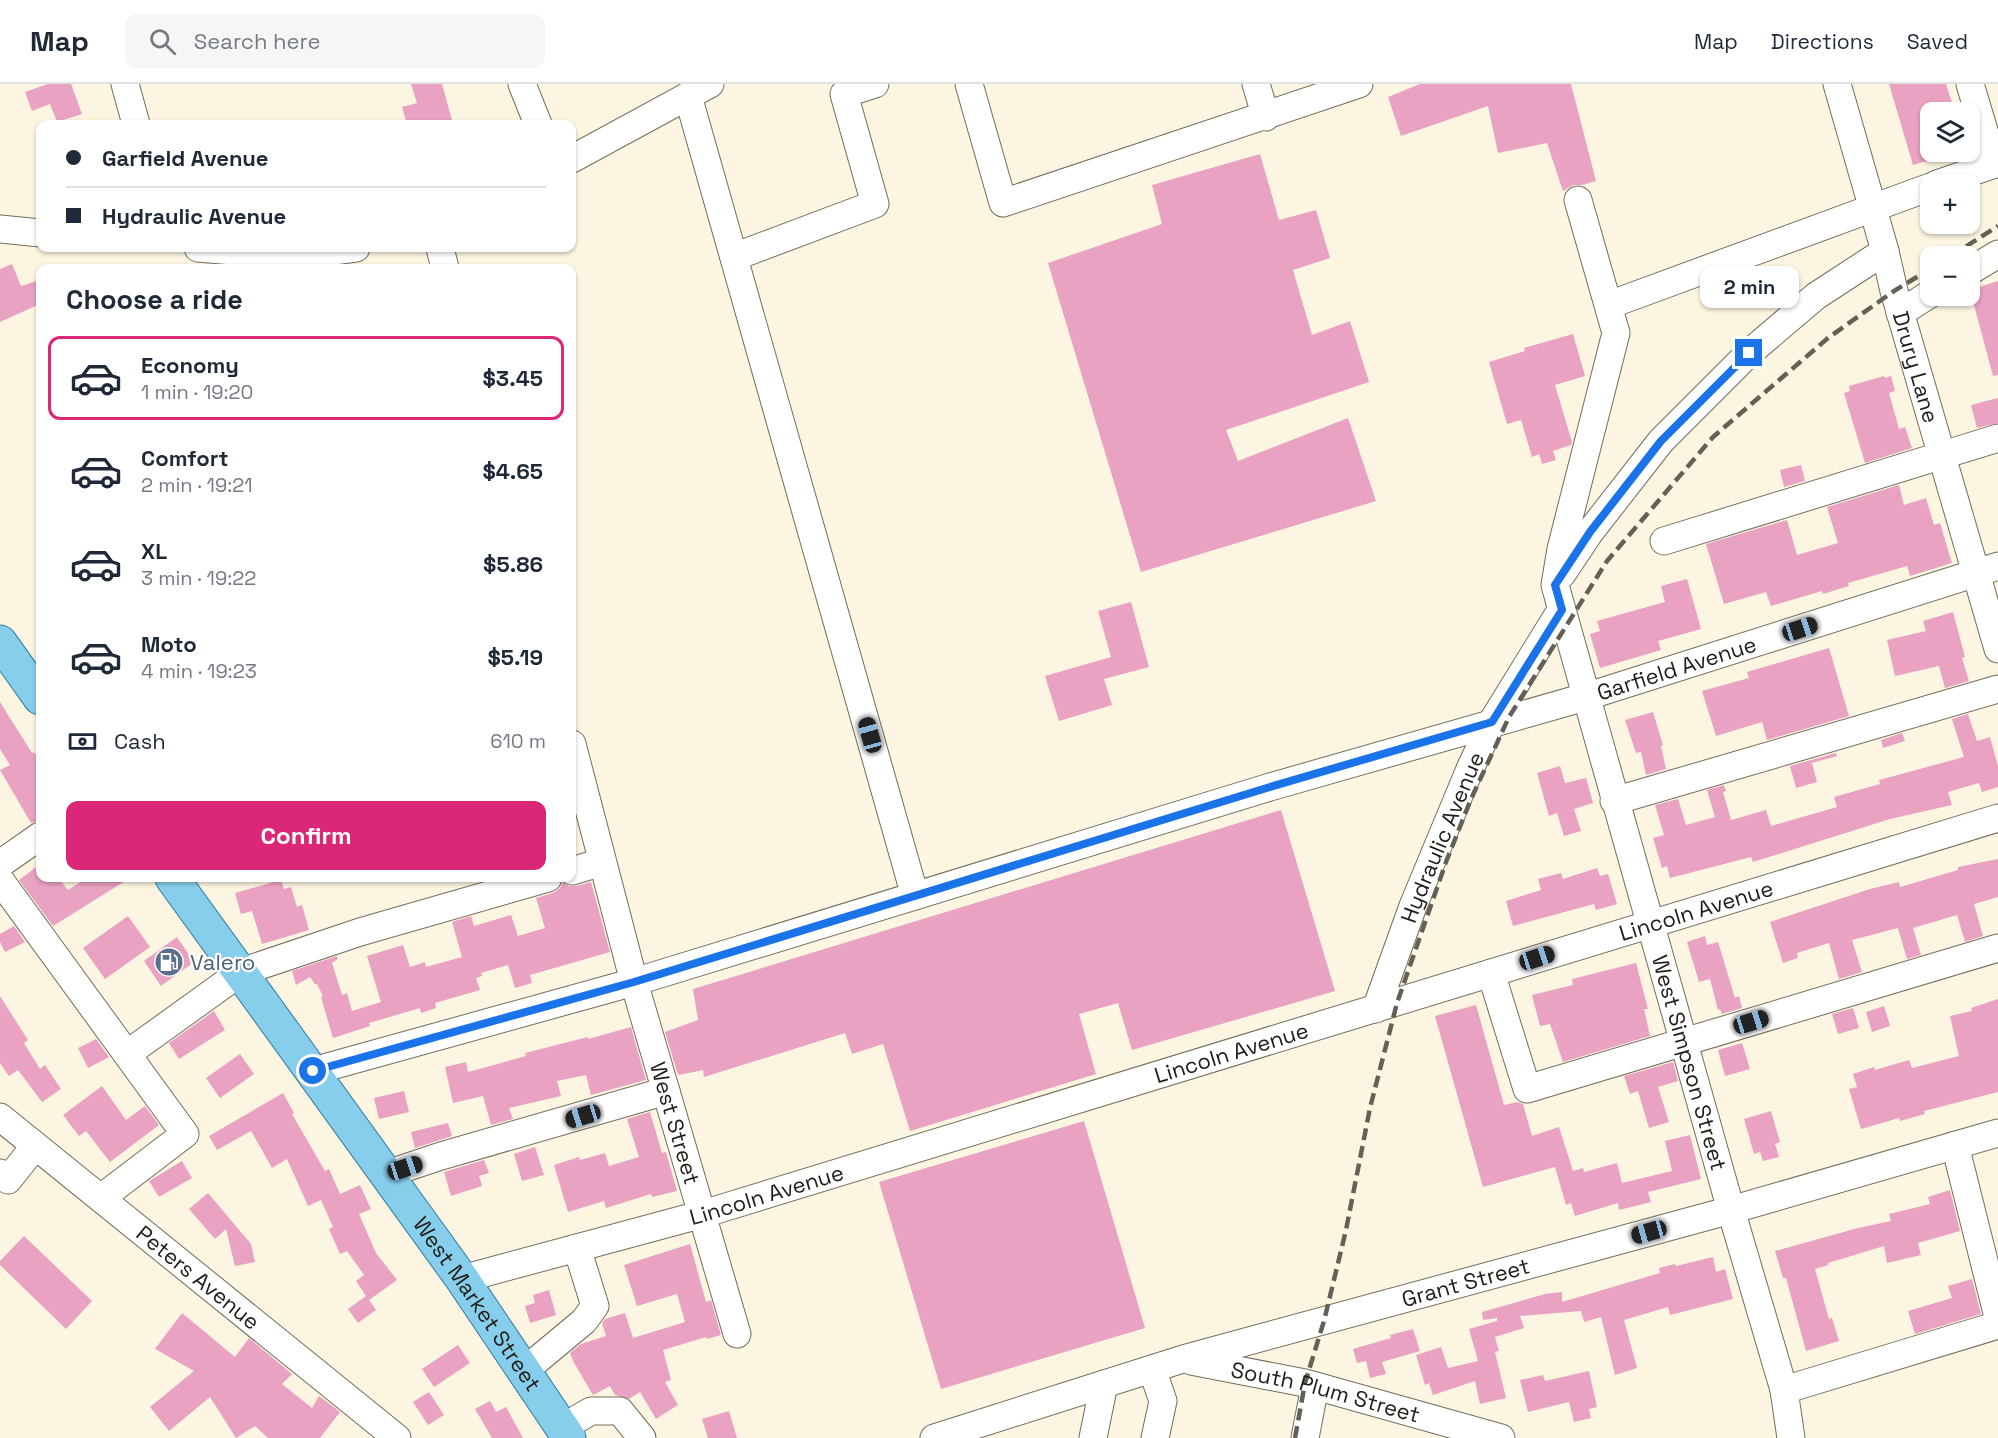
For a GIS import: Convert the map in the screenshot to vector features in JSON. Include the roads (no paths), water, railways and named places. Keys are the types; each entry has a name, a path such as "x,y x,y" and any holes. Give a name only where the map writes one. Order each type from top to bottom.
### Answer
{"main road":[{"path":"0,642 36,692"},
{"name":"West Market Street","path":"175,882 462,1279 565,1433"}],"street":[{"path":"125,84 135,120"},
{"path":"522,84 536,120"},
{"path":"734,257 875,204 844,94 875,84"},
{"path":"969,84 1003,203 1266,117 1359,84"},
{"path":"1256,84 1266,117"},
{"name":"Drury Lane","path":"1837,84 1873,207 1900,313 1942,454 1987,569 1998,649"},
{"path":"1965,174 1996,163 1970,84"},
{"path":"576,157 699,90 734,257 915,896"},
{"path":"1609,305 1920,191"},
{"path":"1558,597 1561,549 1616,333 1578,200"},
{"path":"0,230 36,233"},
{"name":"Hydraulic Avenue","path":"1376,1009 1413,906 1492,722 1590,532 1661,441 1749,353 1816,296 1885,251"},
{"path":"246,252 294,256 325,252"},
{"path":"1980,265 1998,254"},
{"path":"1900,313 1920,300"},
{"path":"1664,541 1998,438"},
{"name":"Garfield Avenue","path":"634,982 1270,787 1585,697 1987,569"},
{"name":"West Simpson Street","path":"1558,597 1614,801 1784,1390 1791,1438"},
{"path":"1614,801 1998,689"},
{"name":"West Street","path":"576,760 634,982 737,1334"},
{"name":"Lincoln Avenue","path":"462,1279 703,1214 1998,818"},
{"path":"0,864 36,839"},
{"path":"576,870 602,862"},
{"path":"0,880 185,1134 101,1198"},
{"path":"127,1054 241,972 360,932 534,882"},
{"path":"1491,973 1527,1089 1998,948"},
{"path":"313,1071 634,982"},
{"path":"387,1174 441,1156 666,1091"},
{"name":"Peters Avenue","path":"0,1117 397,1438"},
{"name":"Grant Street","path":"934,1438 1183,1359 1731,1210 1998,1133"},
{"path":"1955,1145 1998,1317"},
{"path":"0,1173 8,1180 35,1146"},
{"path":"524,1371 584,1321 595,1306 577,1248"},
{"path":"1784,1390 1998,1325"},
{"name":"South Plum Street","path":"1183,1359 1315,1386 1456,1432 1501,1438"},
{"path":"1152,1369 1163,1401 1155,1438"},
{"path":"1093,1438 1104,1384"},
{"path":"1305,1438 1315,1386"},
{"path":"565,1433 591,1411 620,1411 642,1438"}],"railway":[{"path":"1967,246 1998,226"},
{"path":"1295,1438 1305,1383 1324,1321 1346,1230 1370,1108 1397,1003 1446,862 1471,799 1509,717 1607,561 1713,437 1828,338 1920,275"}],"place":[{"name":"Valero","path":"169,962"}]}
